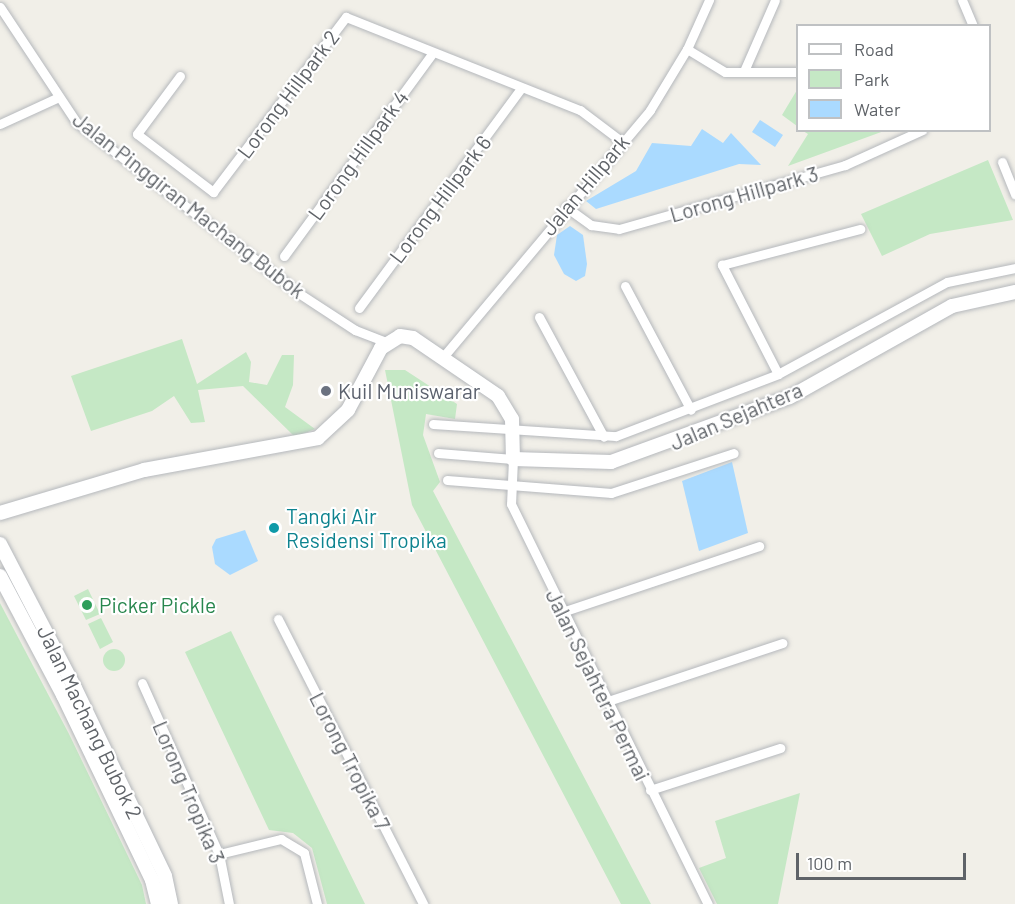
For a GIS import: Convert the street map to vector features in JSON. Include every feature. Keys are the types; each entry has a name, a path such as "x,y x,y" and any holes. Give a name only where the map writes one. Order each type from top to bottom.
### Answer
{"main road":[{"name":"Jalan Sejahtera","path":"513,459 589,463 634,458 790,397 952,306 1015,291"},
{"path":"0,513 144,470 318,438 348,410 386,342 407,336 443,357 498,396 514,430 513,459"},
{"name":"Jalan Machang Bubok 2","path":"0,544 27,594 165,876 171,904"},
{"name":"Jalan Machang Bubok 2","path":"0,576 132,839 158,904"}],"street":[{"name":"Jalan Hillpark","path":"443,357 621,141 650,110 687,49 709,0"},
{"path":"744,71 775,0"},
{"path":"962,0 972,24"},
{"name":"Jalan Pinggiran Machang Bubok","path":"0,7 76,122 300,294 355,330 386,342"},
{"name":"Lorong Hillpark 2","path":"180,76 137,134 213,192 346,17 431,55 520,90 580,110 621,141"},
{"path":"687,49 725,72 796,72"},
{"name":"Lorong Hillpark 4","path":"284,256 431,55"},
{"name":"Lorong Hillpark 6","path":"359,308 520,90"},
{"path":"0,124 59,97"},
{"name":"Lorong Hillpark 3","path":"566,207 591,225 619,229 837,168 918,132"},
{"path":"1002,162 1015,194"},
{"path":"778,374 722,265 860,229"},
{"path":"433,424 604,437 691,410 778,374 947,282 1015,268"},
{"path":"625,285 691,410"},
{"path":"539,317 604,437"},
{"name":"Jalan Sejahtera","path":"438,453 513,459"},
{"path":"447,480 611,493 734,453"},
{"name":"Jalan Sejahtera Permai","path":"513,459 511,504 605,702 708,904"},
{"path":"562,612 759,546"},
{"path":"13,601 27,594"},
{"name":"Lorong Tropika 7","path":"278,619 423,904"},
{"path":"605,702 782,643"},
{"name":"Lorong Tropika 3","path":"142,683 219,854 230,904"},
{"path":"650,790 780,748"},
{"path":"219,854 281,838 304,853 317,904"}],"green space":[{"path":"796,92 796,125 782,115"},
{"path":"805,132 881,132 788,166 808,134"},
{"path":"988,160 1013,220 930,234 882,256 861,214"},
{"path":"182,339 197,384 246,352 251,362 249,382 267,385 282,355 294,355 293,385 285,407 315,429 295,437 243,386 198,390 205,422 191,423 174,396 152,411 91,431 71,376"},
{"path":"385,370 405,370 457,404 455,419 426,414 423,435 440,482 433,491 651,904 621,904 412,505"},
{"name":"Picker Pickle","path":"88,589 100,614 86,620 74,596"},
{"path":"0,603 69,734 142,885 146,904 0,904"},
{"name":"Picker Pickle","path":"101,618 113,642 100,649 88,624"},
{"path":"231,631 365,904 327,904 312,848 293,833 269,830 185,652"},
{"name":"Picker Pickle","path":"114,649 122,652 125,660 122,668 114,671 106,668 103,660 106,652"},
{"path":"800,793 778,904 717,904 699,868 726,858 715,821"}],"water":[{"path":"760,120 783,135 775,147 752,132"},
{"path":"702,129 723,143 731,133 761,165 739,164 596,209 586,201 636,171 652,143 691,146"},
{"path":"570,226 583,235 587,264 585,276 576,281 564,274 554,255 557,235"},
{"path":"732,462 748,533 699,551 682,481"},
{"path":"245,530 258,561 230,575 215,564 212,547 216,539"}],"place":[{"name":"Kuil Muniswarar","path":"326,391"},
{"name":"Tangki Air Residensi Tropika","path":"274,528"},
{"name":"Picker Pickle","path":"87,605"}]}
